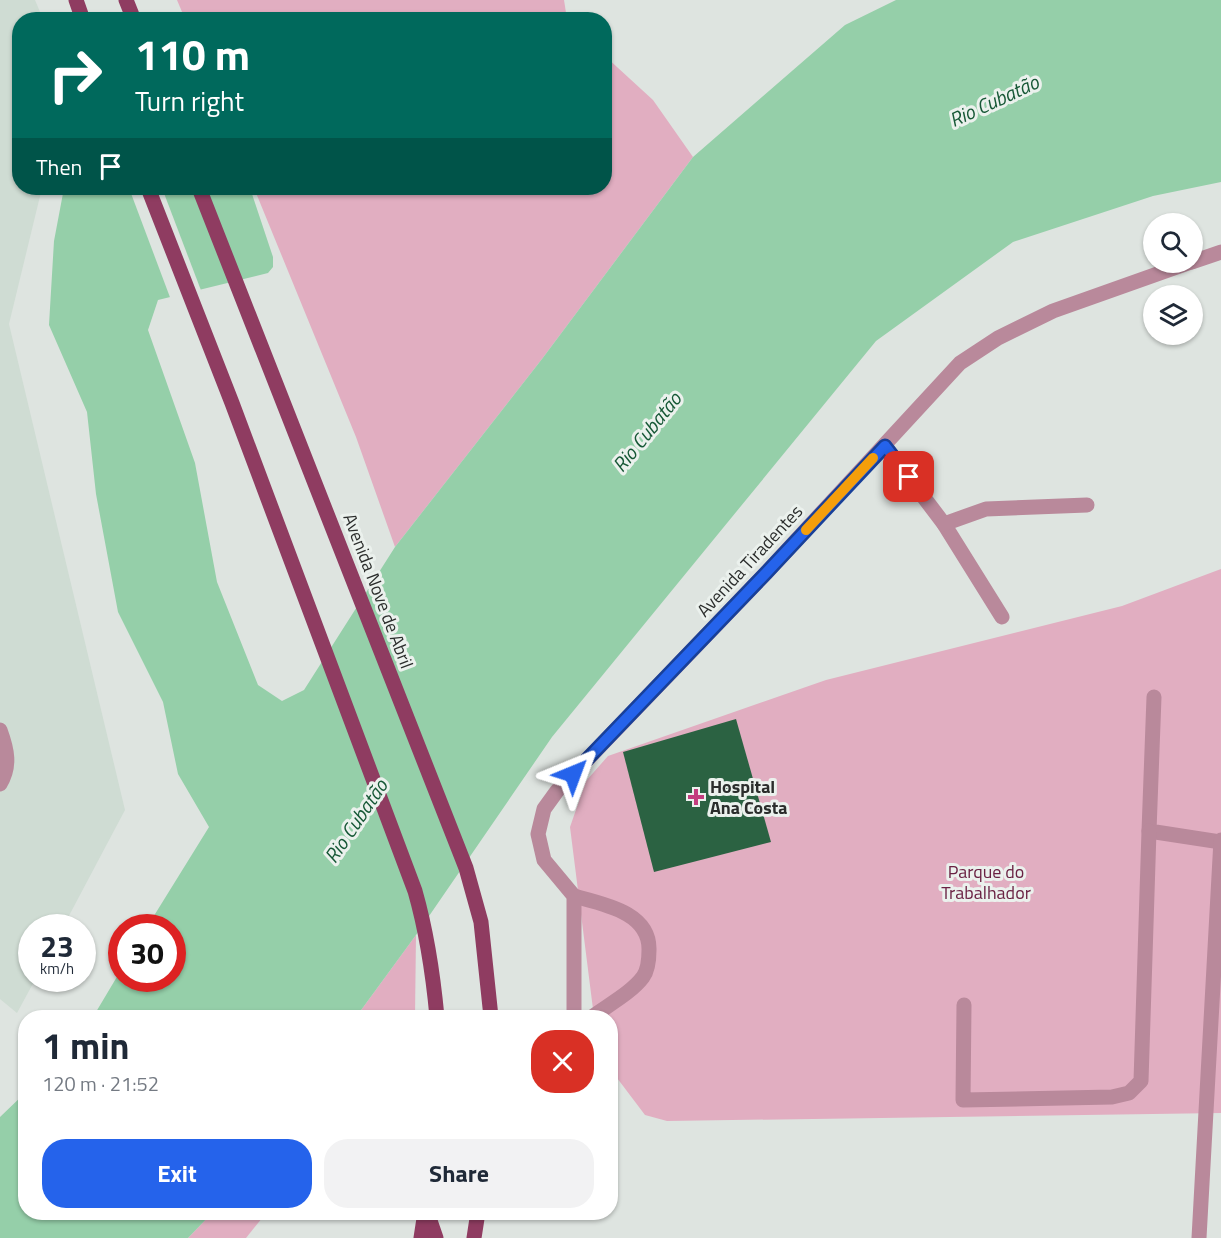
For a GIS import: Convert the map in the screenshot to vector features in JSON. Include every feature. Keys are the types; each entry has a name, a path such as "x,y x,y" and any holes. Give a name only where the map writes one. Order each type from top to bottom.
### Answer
{"main road":[{"path":"151,195 232,403 415,891 426,930 433,968 436,1010"},
{"name":"Avenida Nove de Abril","path":"203,195 466,868 481,922 489,1010"},
{"path":"421,1238 424,1220"},
{"path":"429,1220 436,1238"},
{"path":"474,1238 477,1220"}],"street":[{"name":"Avenida Tiradentes","path":"1203,258 1221,252"},
{"name":"Avenida Tiradentes","path":"574,896 544,860 538,834 544,809 557,791 766,573 960,363 998,338 1053,311 1161,273"},
{"path":"885,446 944,524 1002,617"},
{"path":"944,524 986,509 1087,505"},
{"path":"964,1005 963,1100 1112,1097 1129,1094 1142,1081 1154,697"},
{"path":"0,730 7,747 8,765 0,784"},
{"path":"1149,831 1221,841 1199,1238"},
{"path":"574,1010 574,896 630,915 642,926 650,942 649,959 644,976 601,1010"}],"shaded area":[{"path":"0,0 35,0 40,12 12,12 12,195 40,195 9,324 125,810 70,914 18,914 18,992 28,992 17,1013 0,999"}],"green space":[{"path":"177,0 564,0 566,12 182,12"},
{"path":"612,62 653,100 693,157 542,359 395,547 356,437 257,195 612,195"},
{"name":"Parque do Trabalhador","path":"1221,569 1221,1113 667,1121 645,1115 618,1079 618,1010 593,1010 570,827 586,781 608,756 826,680 1122,606"},
{"path":"416,935 415,1010 361,1010"},
{"path":"205,1220 261,1220 246,1238 188,1238"}],"water":[{"name":"Rio Cubatão","path":"896,0 1221,0 1221,182 1153,196 1013,242 876,341 552,737 416,935 361,1010 97,1010 108,992 186,992 186,914 155,914 209,827 178,774 163,702 118,612 96,494 87,412 49,325 54,241 63,195 252,195 273,257 273,267 268,273 158,300 148,330 195,463 217,582 258,685 282,701 304,690 395,547 542,359 693,157 845,25"},
{"path":"18,1100 18,1220 205,1220 188,1238 0,1238 0,1117"}],"pier":[{"path":"132,195 165,195 202,293 171,300"}],"building":[{"name":"Hospital Ana Costa","path":"736,719 771,842 654,872 623,752"}],"slow traffic":[{"path":"806,530 873,458"}],"place":[{"name":"Hospital Ana Costa","path":"696,797"}],"route":[{"path":"573,774 885,446 909,477"}]}
